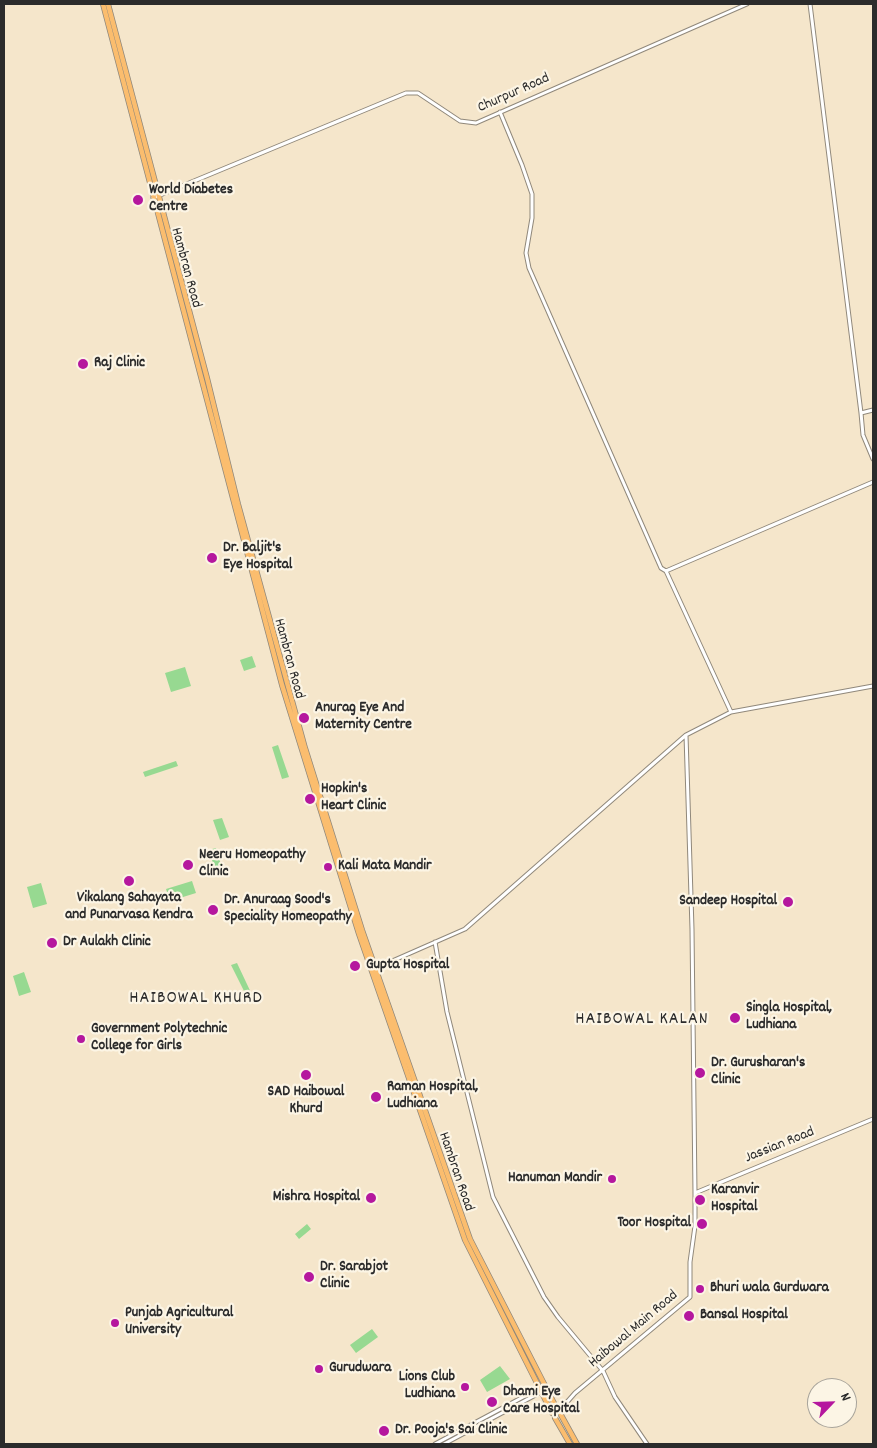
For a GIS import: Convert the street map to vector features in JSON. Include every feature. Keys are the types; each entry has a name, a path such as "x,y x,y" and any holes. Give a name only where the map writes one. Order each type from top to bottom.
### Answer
{"main road":[{"name":"Hambran Road","path":"103,4 116,44"},
{"name":"Hambran Road","path":"108,4 116,44 155,198 294,729 464,1240 570,1444"},
{"name":"Hambran Road","path":"374,969 470,1238 577,1444"},
{"path":"554,1415 559,1411"},
{"path":"554,1415 559,1411"}],"street":[{"name":"Churpur Road","path":"155,198 406,93 418,93 460,121 476,123 747,4"},
{"path":"810,4 863,435 873,459"},
{"path":"500,112 532,194 532,218 526,253 527,263 661,568 666,571 731,712"},
{"path":"861,413 873,410"},
{"path":"666,571 873,482"},
{"path":"374,969 468,927 686,735 731,712 873,686"},
{"name":"Haibowal Main Road","path":"559,1411 588,1383 690,1297 690,1262 695,1226 695,1193 692,929 686,735"},
{"path":"435,942 447,1012 493,1197 550,1306 603,1371 615,1398 647,1444"},
{"name":"Jassian Road","path":"695,1193 873,1119"},
{"path":"435,1444 547,1387"},
{"path":"444,1444 541,1390"}],"green space":[{"path":"252,656 256,667 244,671 240,660"},
{"path":"185,667 191,686 171,692 165,673"},
{"path":"278,745 289,777 282,779 272,747"},
{"path":"176,761 178,766 145,777 143,772"},
{"path":"222,818 229,837 220,840 213,820"},
{"path":"216,848 221,865 214,867 209,850"},
{"path":"192,881 196,893 170,901 166,889"},
{"path":"41,883 47,904 33,908 27,887"},
{"path":"237,963 254,999 249,1001 231,965"},
{"path":"24,972 31,992 19,996 13,976"},
{"path":"307,1224 311,1229 299,1239 295,1234"},
{"path":"372,1329 378,1337 356,1353 350,1345"},
{"path":"500,1366 510,1379 487,1392 480,1380"}],"place":[{"name":"World Diabetes Centre","path":"138,200"},
{"name":"Raj Clinic","path":"83,364"},
{"name":"Dr. Baljit's Eye Hospital","path":"212,558"},
{"name":"Anurag Eye And Maternity Centre","path":"304,718"},
{"name":"Hopkin's Heart Clinic","path":"310,799"},
{"name":"Neeru Homeopathy Clinic","path":"188,865"},
{"name":"Kali Mata Mandir","path":"328,867"},
{"name":"Vikalang Sahayata and Punarvasa Kendra","path":"129,881"},
{"name":"Sandeep Hospital","path":"788,902"},
{"name":"Dr. Anuraag Sood's Speciality Homeopathy","path":"213,910"},
{"name":"Dr Aulakh Clinic","path":"52,943"},
{"name":"Gupta Hospital","path":"355,966"},
{"name":"Singla Hospital, Ludhiana","path":"735,1018"},
{"name":"Government Polytechnic College for Girls","path":"81,1039"},
{"name":"Dr. Gurusharan's Clinic","path":"700,1073"},
{"name":"SAD Haibowal Khurd","path":"306,1075"},
{"name":"Raman Hospital, Ludhiana","path":"376,1097"},
{"name":"Hanuman Mandir","path":"612,1179"},
{"name":"Mishra Hospital","path":"371,1198"},
{"name":"Karanvir Hospital","path":"700,1200"},
{"name":"Toor Hospital","path":"702,1224"},
{"name":"Dr. Sarabjot Clinic","path":"309,1277"},
{"name":"Bhuri wala Gurdwara","path":"700,1289"},
{"name":"Bansal Hospital","path":"689,1316"},
{"name":"Punjab Agricultural University","path":"115,1323"},
{"name":"Gurudwara","path":"319,1369"},
{"name":"Lions Club Ludhiana","path":"465,1387"},
{"name":"Dhami Eye Care Hospital","path":"492,1402"},
{"name":"Dr. Pooja's Sai Clinic","path":"384,1431"}],"district":[{"name":"HAIBOWAL KHURD","path":"196,1000"},
{"name":"HAIBOWAL KALAN","path":"642,1021"}]}
